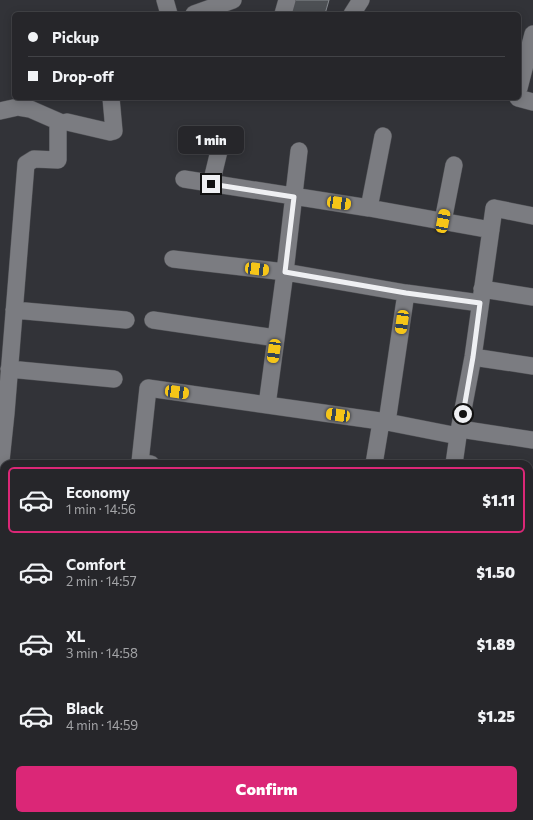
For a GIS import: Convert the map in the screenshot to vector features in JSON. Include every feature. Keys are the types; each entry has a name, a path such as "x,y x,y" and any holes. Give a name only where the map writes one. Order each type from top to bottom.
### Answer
{"street":[{"path":"165,0 168,12"},
{"path":"200,12 233,0"},
{"path":"284,12 287,0"},
{"path":"353,12 361,0"},
{"path":"521,80 533,34"},
{"path":"521,99 533,102"},
{"path":"0,111 18,106 30,109 62,123 67,122 110,132 114,131 111,100"},
{"path":"1,460 26,164 34,159 58,160 58,126 62,123"},
{"path":"369,208 383,136"},
{"path":"266,405 285,272 299,150"},
{"path":"211,184 219,151"},
{"path":"443,221 454,165"},
{"path":"184,180 369,208 491,230"},
{"path":"455,460 473,357 494,208 533,216"},
{"path":"173,259 285,272 406,293 533,297"},
{"path":"375,460 384,422 406,293"},
{"path":"14,310 126,320"},
{"path":"153,320 276,338"},
{"path":"473,357 533,366"},
{"path":"9,369 114,379"},
{"path":"140,460 148,388 384,422 533,440"}],"building":[{"path":"291,0 329,0 326,12 291,12"}],"route":[{"path":"211,184 294,197 285,272 406,293 480,303 473,357 463,414"}]}
